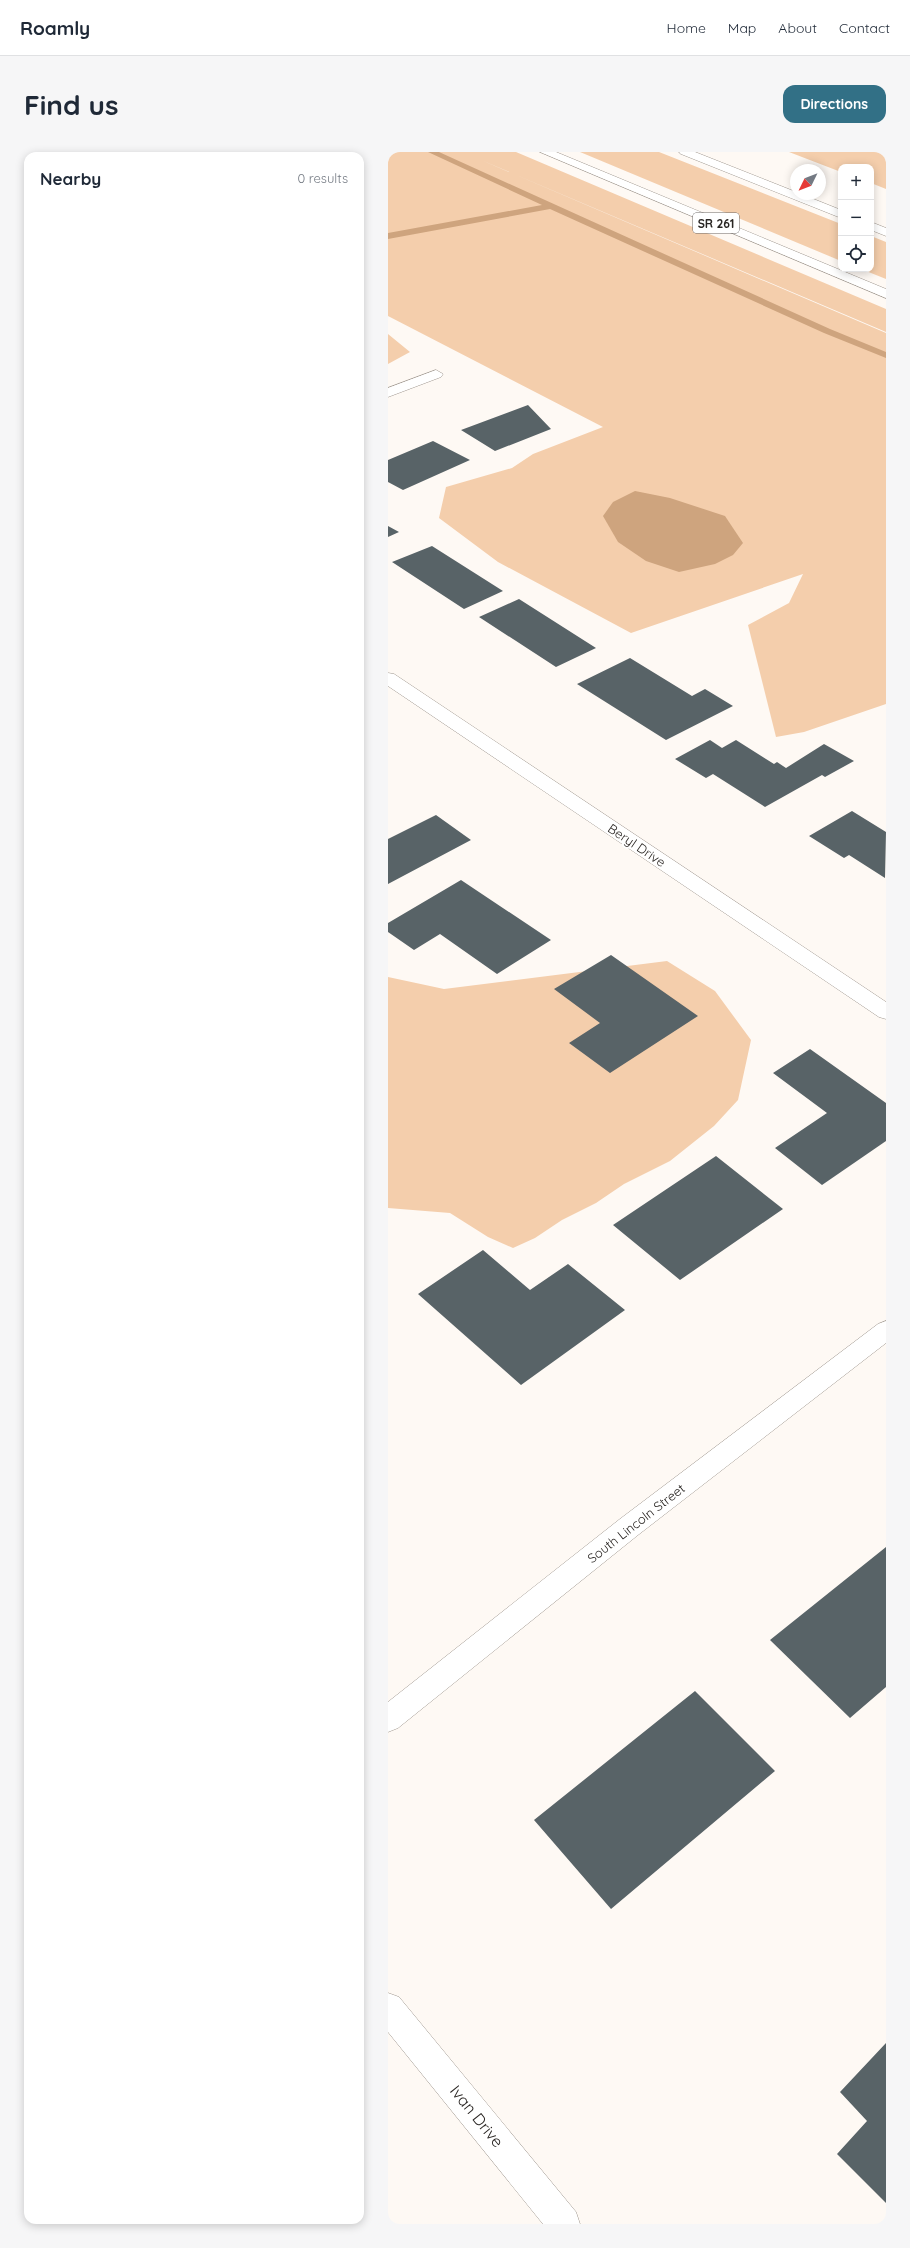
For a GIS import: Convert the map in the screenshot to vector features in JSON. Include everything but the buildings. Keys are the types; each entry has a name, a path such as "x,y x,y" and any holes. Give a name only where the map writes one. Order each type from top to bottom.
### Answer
{"street":[{"name":"SR 261","path":"546,152 886,294"},
{"path":"685,152 838,213"},
{"path":"874,227 886,232"},
{"path":"388,393 436,374"},
{"name":"Beryl Drive","path":"388,678 886,1012"},
{"name":"South Lincoln Street","path":"388,1720 629,1528 886,1330"},
{"name":"Ivan Drive","path":"388,2008 564,2224"}],"shaded area":[{"path":"388,152 516,152 886,309 886,332 481,160 886,333 886,704 804,732 776,737 748,625 789,603 803,574 631,633 498,562 439,518 446,487 512,468 533,454 603,427 388,316"},
{"path":"580,152 659,152 838,223 838,260"},
{"path":"789,152 886,152 886,189 874,184 874,164 838,164 838,171 826,166 826,164 820,164"},
{"path":"874,237 886,242 886,279 868,272 874,272"},
{"path":"388,334 410,352 388,364"},
{"path":"635,491 670,498 725,516 743,543 733,555 715,564 679,572 646,561 618,542 603,516 613,502"},
{"path":"667,961 715,991 751,1040 738,1100 714,1126 670,1161 624,1184 596,1203 562,1220 535,1238 513,1248 488,1237 450,1213 388,1208 388,977 444,989"}],"waterway":[{"path":"432,152 551,206"},
{"path":"388,236 551,206"},
{"path":"551,206 827,331 886,355"}]}
